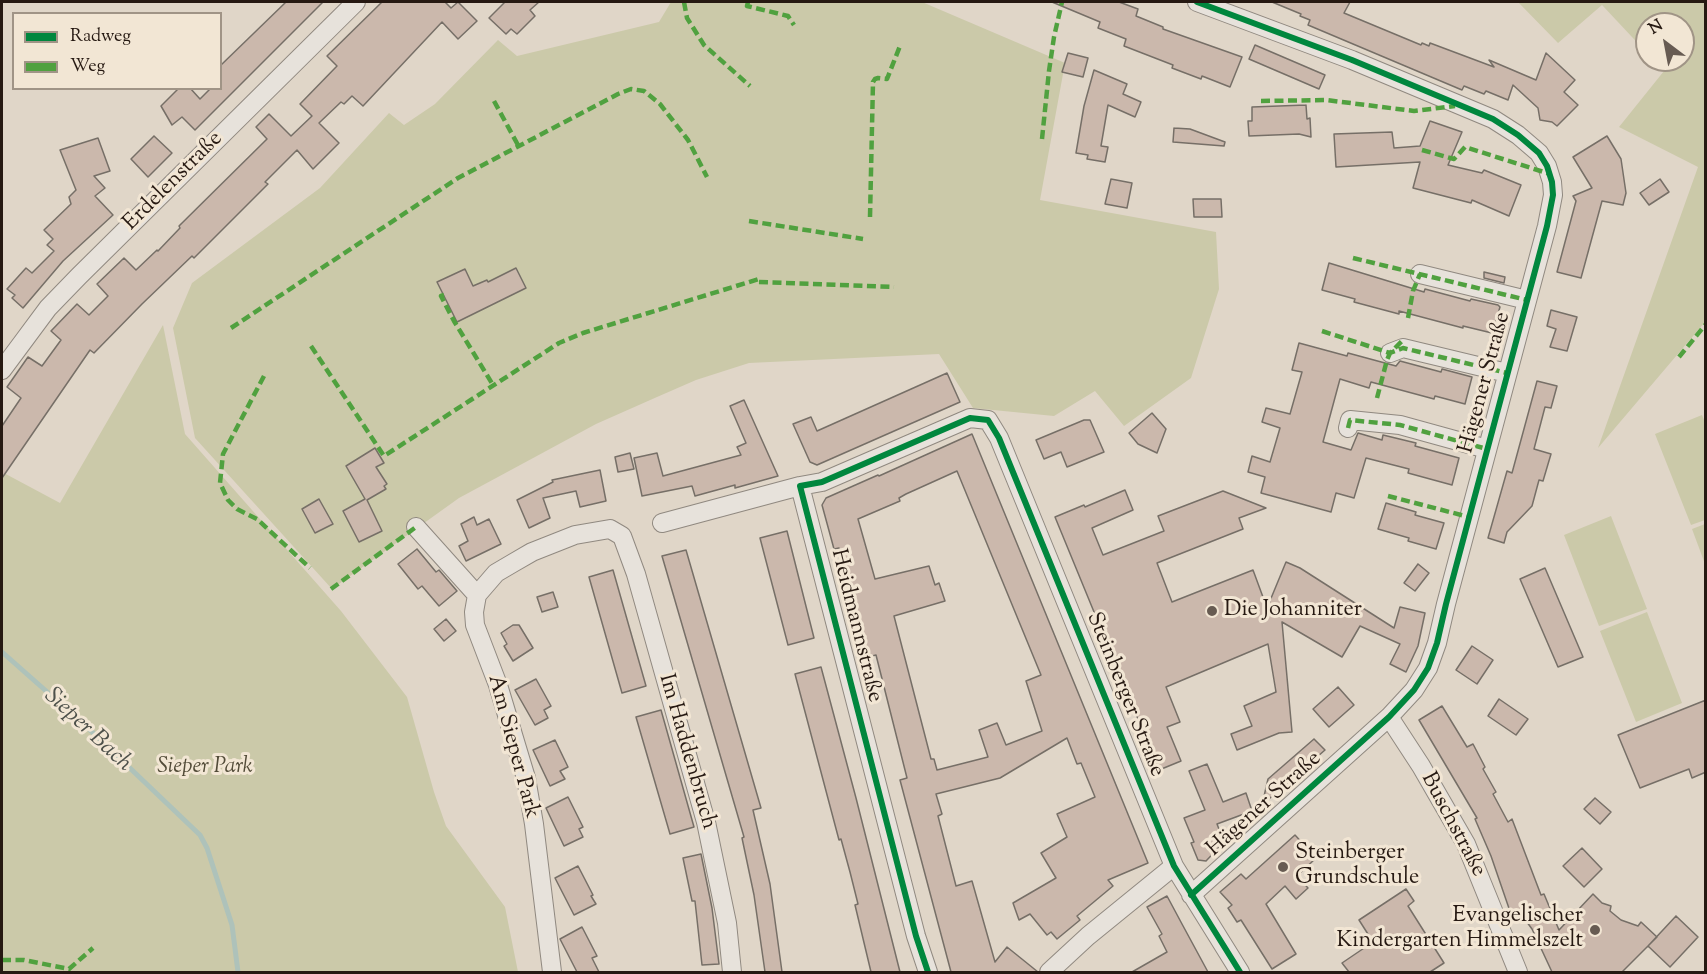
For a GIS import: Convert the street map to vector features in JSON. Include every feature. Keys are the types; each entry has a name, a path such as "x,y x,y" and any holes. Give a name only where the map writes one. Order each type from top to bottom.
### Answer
{"street":[{"name":"Erdelenstraße","path":"2,370 48,308 356,2"},
{"name":"Hägener Straße","path":"1191,895 1389,717 1414,690 1428,668 1437,643 1547,226 1553,195 1547,166 1539,153 1508,128 1470,109 1344,57 1197,2"},
{"path":"1420,274 1527,300"},
{"path":"1390,353 1402,348 1508,373"},
{"name":"Steinberger Straße","path":"801,486 822,482 970,418 983,418 990,423 1003,448 1174,866 1240,972"},
{"path":"1348,428 1350,420 1400,425 1487,449"},
{"path":"662,523 801,486"},
{"name":"Heidmannstraße","path":"801,486 916,936 928,972"},
{"path":"416,526 477,595"},
{"name":"Im Haddenbruch","path":"477,595 496,573 532,552 574,535 601,529 610,529 622,536 636,574 706,822 727,923 732,972"},
{"name":"Am Sieper Park","path":"477,595 474,612 475,625 498,685 526,778 534,824 552,972"},
{"name":"Buschstraße","path":"1389,717 1421,766 1466,844 1518,972"},
{"path":"1049,972 1088,936 1174,866"}],"green space":[{"path":"671,2 922,2 1065,63 1040,200 1216,232 1219,289 1191,378 1124,426 1095,391 1054,416 973,408 939,354 749,363 696,380 596,424 459,498 332,589 195,438 173,328 192,283 320,188 389,113 404,125 435,104 498,40 517,56 659,22"},
{"path":"1518,2 1705,2 1705,322 1598,448 1698,167 1619,127 1663,72 1695,72 1695,12 1635,12 1635,40 1602,5 1558,43"},
{"name":"Sieper Park","path":"163,325 185,434 341,611 407,697 446,826 505,907 518,972 2,972 2,472 60,503"},
{"path":"1702,415 1706,425 1705,520 1691,525 1655,434"},
{"path":"1611,516 1647,609 1599,626 1564,535"},
{"path":"1706,524 1705,564 1692,529"},
{"path":"1647,612 1682,703 1636,722 1600,631"}],"building":[{"path":"286,2 323,2 195,130 182,117 172,125 161,106 177,90 192,90 200,99 209,90 222,90 222,64"},
{"path":"382,2 445,2 451,8 458,2 477,21 458,39 442,22 363,106 352,96 344,104 341,102 319,123 339,143 313,169 297,150 265,182 268,184 194,258 192,256 94,353 90,350 2,478 2,426 21,398 7,387 28,357 42,366 61,340 51,331 77,304 89,315 108,296 97,284 124,258 136,270 158,251 180,228 179,226 267,139 256,127 269,114 291,136 312,116 300,104 337,66 327,56"},
{"path":"505,2 539,2 530,10 535,16 517,34 511,29 506,34 489,18"},
{"path":"1052,2 1119,2 1138,9 1136,16 1163,27 1163,29 1242,57 1230,87 1202,76 1201,79 1172,68 1173,65 1124,46 1126,39 1098,28 1100,22"},
{"path":"1272,2 1350,2 1344,13 1421,45 1422,43 1429,46 1430,43 1494,67 1489,60 1536,80 1546,53 1575,80 1564,92 1578,105 1557,126 1552,122 1540,120 1538,108 1513,85 1508,100 1486,91 1484,94 1464,86 1462,90 1308,25 1310,20 1300,16 1301,14"},
{"path":"1255,45 1325,75 1319,89 1249,59"},
{"path":"1068,53 1088,58 1083,77 1062,72"},
{"path":"1094,70 1127,84 1123,94 1141,102 1135,117 1108,105 1101,146 1108,147 1105,162 1087,159 1088,155 1076,153 1084,106"},
{"path":"1306,105 1307,119 1310,118 1311,137 1299,134 1249,136 1248,121 1252,121 1252,107"},
{"path":"1430,121 1462,132 1448,165 1482,173 1484,170 1521,185 1509,216 1472,200 1471,203 1413,188 1420,162 1336,167 1334,134 1392,132 1394,148 1420,146"},
{"path":"1174,128 1190,129 1225,142 1224,146 1173,142"},
{"path":"154,136 172,153 148,177 131,159"},
{"path":"1607,136 1621,159 1626,193 1623,205 1602,201 1581,278 1557,272 1576,201 1573,196 1592,188 1573,157"},
{"path":"98,138 110,171 94,176 105,188 95,196 113,215 63,261 23,308 12,298 15,295 7,289 26,268 32,273 54,251 47,245 53,239 44,230 71,204 69,197 76,190 60,150"},
{"path":"1111,179 1132,183 1127,208 1105,204"},
{"path":"1660,179 1669,192 1649,205 1640,193"},
{"path":"1193,199 1221,199 1222,217 1194,217"},
{"path":"1329,263 1424,292 1425,289 1470,301 1471,299 1498,305 1500,307 1492,333 1463,326 1463,328 1399,311 1399,314 1354,302 1355,299 1322,290"},
{"path":"516,268 526,288 457,322 437,282 465,269 473,286 487,280 488,282"},
{"path":"1484,272 1505,277 1504,283 1484,278"},
{"path":"1551,310 1577,317 1567,351 1550,347 1556,329 1547,326"},
{"path":"1299,343 1396,366 1400,361 1441,372 1442,369 1472,377 1465,404 1435,396 1434,399 1371,382 1369,388 1340,379 1323,442 1351,450 1358,433 1382,440 1383,435 1416,443 1415,446 1459,458 1452,485 1408,473 1409,469 1366,458 1354,498 1336,493 1331,512 1261,493 1265,477 1248,472 1252,456 1270,462 1280,428 1262,422 1266,408 1290,414 1302,372 1292,370"},
{"path":"947,373 960,402 817,465 810,462 793,424 811,417 817,431"},
{"path":"1537,381 1557,386 1551,408 1545,407 1534,449 1551,454 1543,481 1539,480 1532,506 1507,532 1504,543 1488,538 1507,471 1512,473"},
{"path":"744,400 778,476 695,496 692,486 642,496 634,458 657,453 663,476 741,455 737,447 746,443 730,406"},
{"path":"1152,413 1166,429 1157,453 1138,444 1129,433"},
{"path":"1084,420 1090,420 1104,452 1067,467 1061,452 1044,459 1036,440"},
{"path":"972,434 1148,863 1108,880 1113,886 1077,916 1080,920 1057,939 1051,932 1047,935 1030,914 1019,920 1013,903 1056,878 1041,853 1067,837 1057,814 1095,797 1081,763 1077,764 1067,738 1000,778 936,794 942,814 938,816 956,886 972,881 995,962 1007,947 1038,972 951,972 900,780 907,778 876,655 868,657 839,548 834,549 822,505 826,498","holes":["957,471 1041,675 1026,681 1042,731 1006,745 997,723 979,730 988,757 937,770 934,759 931,759 894,616 945,601 939,583 935,585 929,566 875,579 858,519 900,501 899,498 906,494"]},
{"path":"375,448 384,463 376,467 387,484 384,486 386,489 367,500 382,531 359,542 343,511 365,499 346,466"},
{"path":"630,453 634,469 618,472 615,457"},
{"path":"600,470 606,501 580,507 576,491 543,498 550,518 529,528 517,500 553,482 552,480"},
{"path":"1125,490 1133,510 1092,528 1103,555 1164,531 1158,516 1223,491 1266,508 1239,518 1243,529 1157,563 1172,602 1253,570 1267,608 1286,562 1300,568 1394,628 1400,607 1425,613 1418,646 1406,672 1390,664 1400,644 1360,626 1342,657 1282,622 1292,732 1279,733 1237,750 1231,734 1252,726 1244,706 1276,692 1268,644 1166,687 1180,722 1167,727 1181,761 1159,770 1055,517"},
{"path":"319,499 333,524 315,533 302,509"},
{"path":"1386,503 1416,512 1415,515 1444,523 1436,549 1378,529"},
{"path":"474,517 477,525 489,519 501,544 466,561 459,546 468,541 461,524"},
{"path":"787,531 814,638 788,645 760,538"},
{"path":"417,549 436,572 439,570 457,591 439,606 422,586 418,589 398,564"},
{"path":"686,550 761,808 753,810 770,884 782,972 765,972 754,895 742,838 744,837 662,556"},
{"path":"1418,564 1429,573 1415,591 1404,583"},
{"path":"1545,568 1583,657 1558,667 1520,579"},
{"path":"613,570 646,686 622,693 589,577"},
{"path":"553,592 558,607 542,612 537,597"},
{"path":"446,619 456,631 444,641 434,629"},
{"path":"513,625 519,625 533,648 513,661 504,646 507,644 501,633"},
{"path":"1472,646 1493,660 1477,684 1456,670"},
{"path":"821,667 900,972 871,972 855,905 858,904 850,872 841,839 839,840 795,674"},
{"path":"536,679 551,706 544,710 548,718 535,725 515,690"},
{"path":"1338,687 1354,705 1329,727 1313,709"},
{"path":"1499,699 1528,719 1516,735 1488,716"},
{"path":"1706,700 1706,772 1692,778 1689,769 1640,788 1618,735"},
{"path":"1442,706 1467,747 1473,744 1496,792 1493,794 1508,822 1512,819 1541,895 1544,894 1559,930 1593,894 1602,903 1611,906 1610,911 1621,920 1638,926 1641,922 1657,937 1622,972 1552,972 1532,929 1521,914 1513,920 1491,856 1475,819 1477,818 1419,720"},
{"path":"661,710 694,827 670,834 636,717"},
{"path":"1314,739 1325,750 1262,805 1268,779"},
{"path":"555,740 568,767 560,771 565,779 550,786 533,750"},
{"path":"1207,764 1223,802 1246,793 1252,811 1217,824 1224,842 1206,861 1198,860 1191,843 1194,842 1184,818 1205,810 1189,771"},
{"path":"568,797 583,827 579,829 583,837 564,846 546,808"},
{"path":"1595,798 1611,812 1600,824 1584,809"},
{"path":"1295,835 1316,858 1297,876 1308,888 1296,899 1285,886 1266,904 1296,954 1272,969 1241,920 1237,922 1228,908 1232,905 1220,892 1241,874 1246,879"},
{"path":"1582,848 1602,869 1584,887 1563,866"},
{"path":"701,854 712,908 719,964 702,965 695,901 692,901 683,858"},
{"path":"578,866 596,904 574,915 555,878"},
{"path":"1406,889 1414,901 1408,906 1444,963 1430,972 1349,972 1342,963 1373,942 1359,920"},
{"path":"1167,896 1208,972 1132,972 1167,952 1159,936 1162,934 1147,907"},
{"path":"1676,916 1698,937 1670,967 1648,946"},
{"path":"582,927 597,956 592,958 599,972 577,972 560,939"}],"waterway":[{"name":"Sieper Bach","path":"2,652 89,729 200,835 207,848 232,925 238,972"}],"marked path":[{"path":"684,2 687,18 704,45 750,86"},
{"path":"748,2 747,6 788,16 794,25"},
{"path":"1042,139 1049,71 1062,2"},
{"path":"870,217 873,82 878,78 887,79 900,46"},
{"path":"231,328 458,178 631,89 644,91 660,104 688,140 707,177"},
{"path":"1261,101 1326,100 1414,111 1455,106"},
{"path":"494,101 518,145"},
{"path":"1422,150 1454,159 1465,147 1550,174"},
{"path":"749,221 863,239"},
{"path":"1353,258 1527,300"},
{"path":"1408,318 1413,291 1420,274"},
{"path":"311,346 384,456 559,343 583,333 759,279"},
{"path":"759,282 894,287"},
{"path":"444,295 441,296 454,321 493,385"},
{"path":"1679,357 1706,324"},
{"path":"1322,331 1390,353 1403,348 1507,373"},
{"path":"1377,398 1390,353 1403,340"},
{"path":"264,376 223,454 220,483 228,500 237,509 257,519 310,568"},
{"path":"1348,428 1350,420 1400,425 1487,449"},
{"path":"1388,496 1469,517"},
{"path":"331,589 416,527"},
{"path":"2,960 24,960 69,969 93,948"}],"cycle path":[{"path":"1191,895 1389,717 1414,690 1428,668 1437,643 1547,226 1553,195 1547,166 1539,153 1518,135 1493,119 1352,60 1197,2"},
{"path":"928,972 916,936 800,486 822,482 970,418 988,420 999,438 1174,866 1240,972"}],"place":[{"name":"Die Johanniter","path":"1212,611"},
{"name":"Steinberger Grundschule","path":"1283,867"},
{"name":"Evangelischer Kindergarten Himmelszelt","path":"1595,930"}]}
